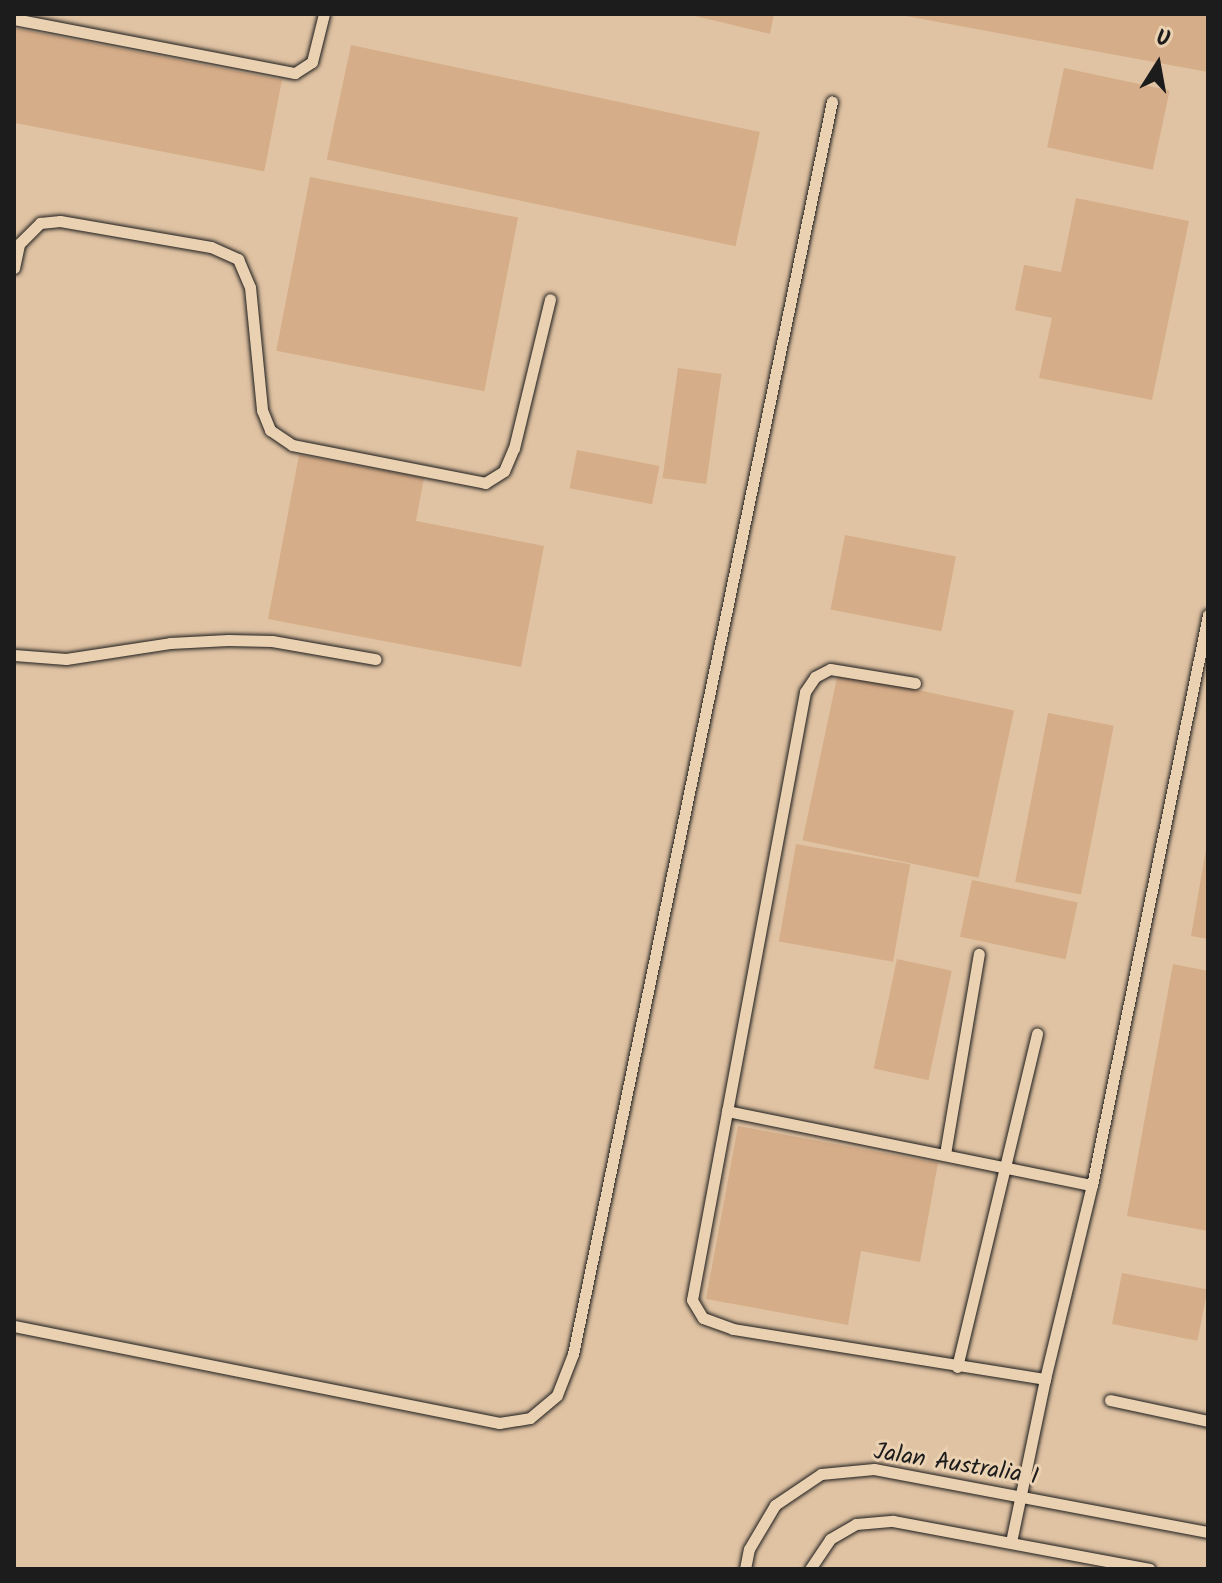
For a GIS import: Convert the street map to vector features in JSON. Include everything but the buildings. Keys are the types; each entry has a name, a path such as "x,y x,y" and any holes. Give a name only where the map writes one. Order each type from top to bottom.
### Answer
{"lane":[{"path":"14,19 295,73 312,62 324,14"},
{"path":"14,1326 499,1423 530,1418 557,1395 576,1338 832,101"},
{"path":"14,268 19,244 40,223 60,221 211,247 238,259 250,287 262,410 270,430 292,445 485,483 504,471 514,448 550,299"},
{"path":"1011,1542 1045,1379 1092,1185 1208,615"},
{"path":"14,655 66,659 170,643 228,640 272,641 375,659"},
{"path":"915,683 830,669 815,677 805,692 692,1300 703,1318 733,1329 1045,1379"},
{"path":"945,1154 979,954"},
{"path":"957,1367 1037,1033"},
{"path":"727,1111 1092,1185"},
{"path":"1110,1400 1208,1421"},
{"name":"Jalan Australia I","path":"745,1569 749,1549 775,1505 821,1474 874,1469 1208,1532"},
{"path":"810,1569 830,1539 856,1524 893,1521 1150,1569"}],"shaded area":[{"path":"14,14 1208,14 1208,1569 14,1569"}]}
